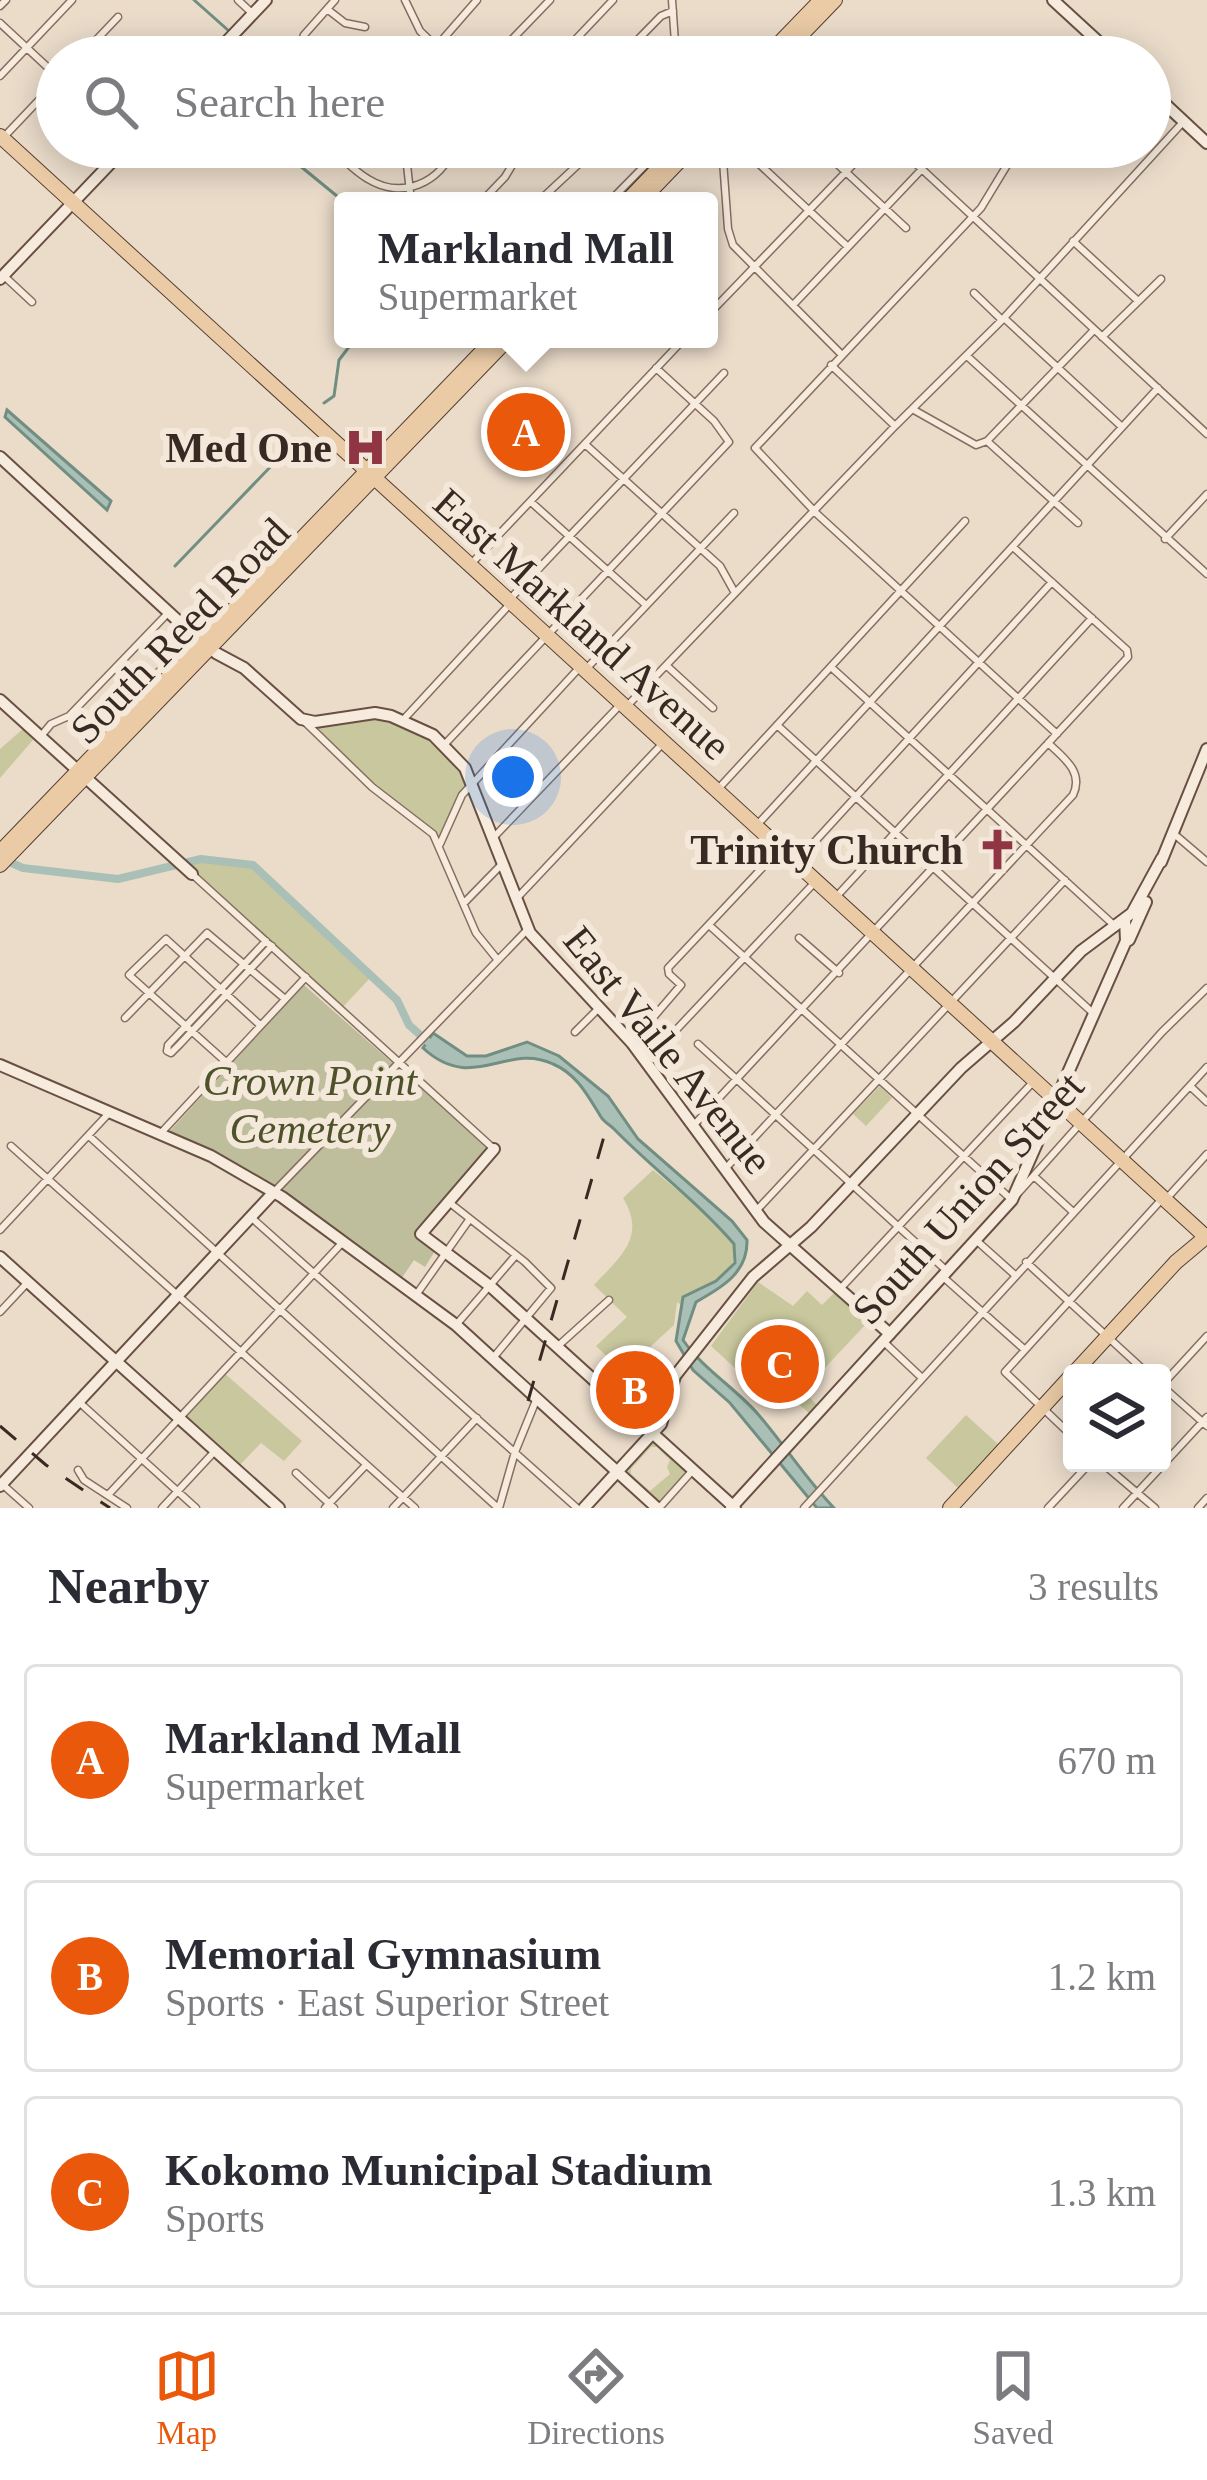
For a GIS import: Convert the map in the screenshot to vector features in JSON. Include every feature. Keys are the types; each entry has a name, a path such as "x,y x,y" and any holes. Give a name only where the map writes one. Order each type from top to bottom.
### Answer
{"main road":[{"path":"796,36 821,0"},
{"path":"800,36 835,0"},
{"name":"East Markland Avenue","path":"1,139 1206,1237"},
{"path":"634,192 654,168"},
{"path":"650,192 673,168"},
{"name":"South Reed Road","path":"82,773 98,743 175,662 224,633 486,348"},
{"name":"South Reed Road","path":"0,865 8,847 499,348"},
{"path":"188,629 202,646"},
{"path":"224,633 219,649 226,656"},
{"path":"1082,1364 1197,1240 1206,1237"},
{"path":"950,1508 1063,1385"}],"street":[{"path":"37,36 72,0"},
{"path":"238,0 253,14"},
{"path":"232,36 266,0"},
{"path":"304,36 335,0"},
{"path":"405,0 424,36"},
{"path":"446,36 478,0"},
{"path":"515,36 550,0"},
{"path":"579,36 613,0"},
{"path":"672,0 675,36"},
{"path":"1053,0 1089,36"},
{"path":"327,9 345,23 365,27"},
{"path":"641,36 673,11"},
{"path":"100,36 118,17"},
{"path":"0,23 36,57"},
{"path":"0,76 36,37"},
{"path":"1,139 36,101"},
{"path":"1171,109 1207,143"},
{"path":"1171,135 1184,121"},
{"path":"32,302 2,277 105,168"},
{"path":"357,168 374,183 409,188 443,168"},
{"path":"407,168 410,192"},
{"path":"491,192 510,168"},
{"path":"549,192 574,168"},
{"path":"620,192 648,168"},
{"path":"724,168 728,229 735,248 842,354"},
{"path":"764,168 848,247"},
{"path":"842,168 906,228"},
{"path":"718,305 850,168"},
{"path":"1004,168 973,216 754,449 1057,734"},
{"path":"494,837 1003,319 1141,168"},
{"path":"794,304 922,170 1206,432"},
{"path":"1073,242 1137,300"},
{"path":"914,410 976,445 987,441 1058,368 1161,279"},
{"path":"974,293 1122,427"},
{"path":"469,566 675,348"},
{"path":"967,356 1207,574"},
{"path":"831,365 895,425"},
{"path":"445,744 729,439 656,368"},
{"path":"403,720 724,373"},
{"path":"756,826 1157,388"},
{"path":"987,441 1078,523"},
{"path":"585,443 727,573 735,593"},
{"path":"0,457 188,629"},
{"path":"1165,539 1205,500"},
{"path":"530,502 646,605"},
{"path":"442,848 462,795 472,783 734,513"},
{"path":"717,791 965,520"},
{"path":"693,1126 1129,654 1013,547"},
{"path":"796,863 1052,582"},
{"path":"40,736 51,724 69,716 169,612"},
{"path":"835,898 1092,618"},
{"path":"146,635 175,662"},
{"path":"202,646 226,656 301,718 372,788 422,823 442,848 478,938 497,959"},
{"path":"667,666 713,708"},
{"path":"831,667 1064,880 1121,924 1128,936 1095,1014"},
{"path":"0,700 494,1150 420,1232 490,1286 733,1508"},
{"name":"East Vaile Avenue","path":"301,718 315,722 375,713 403,720 445,744 463,763 528,928 632,1043 756,1211 840,1289 922,1378"},
{"path":"69,716 98,743"},
{"path":"777,725 1095,1014"},
{"path":"518,897 664,742"},
{"path":"724,1169 1077,787 1073,767 1048,743"},
{"path":"1095,1014 1207,749"},
{"path":"1172,832 1207,862"},
{"path":"632,1043 681,985 667,970 780,849"},
{"path":"1121,924 1138,906 1162,858"},
{"path":"464,903 504,863"},
{"path":"756,1211 1064,880"},
{"path":"646,1062 816,881"},
{"path":"252,1218 584,1508 670,1420 682,1371 744,1294 917,1114 1147,898"},
{"path":"709,925 1012,1200"},
{"path":"29,1508 1,1485 528,928"},
{"path":"125,1018 207,932 285,999"},
{"path":"800,938 838,973"},
{"path":"226,1061 129,975 166,939 260,1025"},
{"path":"189,1028 269,943"},
{"path":"160,1134 306,977"},
{"name":"South Union Street","path":"1032,1170 1048,1161 1207,988"},
{"path":"575,1032 599,1008"},
{"name":"South Union Street","path":"733,1508 1012,1200 1032,1170 1095,1014"},
{"path":"698,1044 898,1226 1024,1349"},
{"path":"0,1065 224,1162 274,1192 456,1325 658,1508 693,1470"},
{"path":"805,1507 1207,1067"},
{"path":"840,1289 1034,1081"},
{"path":"1190,1086 1207,1102"},
{"path":"0,1230 110,1112"},
{"path":"89,1136 496,1507 537,1398"},
{"path":"11,1146 415,1508"},
{"path":"1063,1428 1005,1374 1207,1154"},
{"path":"1032,1170 1072,1211"},
{"path":"448,1202 551,1289 493,1358"},
{"path":"416,1295 469,1219"},
{"path":"976,1240 1015,1275"},
{"path":"108,1495 343,1242"},
{"path":"456,1325 516,1255"},
{"path":"0,1257 271,1506"},
{"path":"1026,1262 1138,1364"},
{"path":"0,1312 28,1282"},
{"path":"558,1346 608,1300"},
{"path":"1171,1375 1207,1336"},
{"path":"1124,1508 1206,1422 1171,1393"},
{"path":"79,1402 196,1508"},
{"path":"393,1508 477,1418"},
{"path":"162,1508 215,1451"},
{"path":"296,1473 330,1507 366,1465"},
{"path":"78,1471 127,1508"},
{"path":"1048,1508 1082,1472"},
{"path":"1112,1472 1155,1508"},
{"path":"1198,1508 1207,1498"}],"green space":[{"path":"366,714 424,730 472,783 440,844 309,722"},
{"path":"24,728 33,740 0,778 0,749"},
{"path":"201,859 253,865 372,976 341,1009 181,864"},
{"name":"Crown Point Cemetery","path":"304,985 491,1150 416,1229 416,1237 435,1251 425,1267 414,1260 401,1279 275,1186 168,1133"},
{"path":"880,1086 892,1098 866,1126 853,1114"},
{"path":"653,1170 720,1225 734,1246 732,1272 684,1307 677,1302 674,1325 623,1372 596,1346 627,1317 594,1285 621,1255 631,1235 630,1212 623,1198"},
{"path":"758,1282 793,1306 807,1291 822,1305 835,1292 868,1322 803,1391 818,1406 810,1414 774,1382 761,1392 711,1346"},
{"path":"223,1372 302,1441 284,1461 261,1443 236,1469 179,1419"},
{"path":"966,1415 999,1445 958,1488 926,1458"},
{"path":"656,1440 688,1471 657,1504 625,1473","holes":["651,1447 670,1460 670,1474 650,1491 631,1469"]}],"shaded area":[{"path":"7,410 111,501 107,510 5,417"},
{"path":"433,1033 467,1056 486,1056 527,1042 559,1056 608,1096 638,1139 732,1221 747,1240 743,1262 723,1285 696,1302 683,1340 757,1413 834,1508 817,1508 730,1403 693,1370 676,1341 683,1297 716,1281 735,1263 734,1244 604,1120 581,1086 561,1068 536,1059 458,1067 423,1048"}],"waterway":[{"path":"194,0 229,31"},
{"path":"303,168 334,194"},
{"path":"324,403 334,396 339,360 348,348"},
{"path":"175,566 275,462"},
{"path":"7,861 23,868 118,879 201,859 253,865 397,1000 409,1025 427,1041"}],"railway":[{"path":"528,1401 607,1126"},
{"path":"0,1426 46,1465 110,1508"}],"place":[{"name":"Markland Mall","path":"526,432"},
{"name":"Med One","path":"366,448"},
{"name":"Trinity Church","path":"997,850"},
{"name":"Kokomo Municipal Stadium","path":"780,1364"},
{"name":"Memorial Gymnasium","path":"635,1390"}]}
